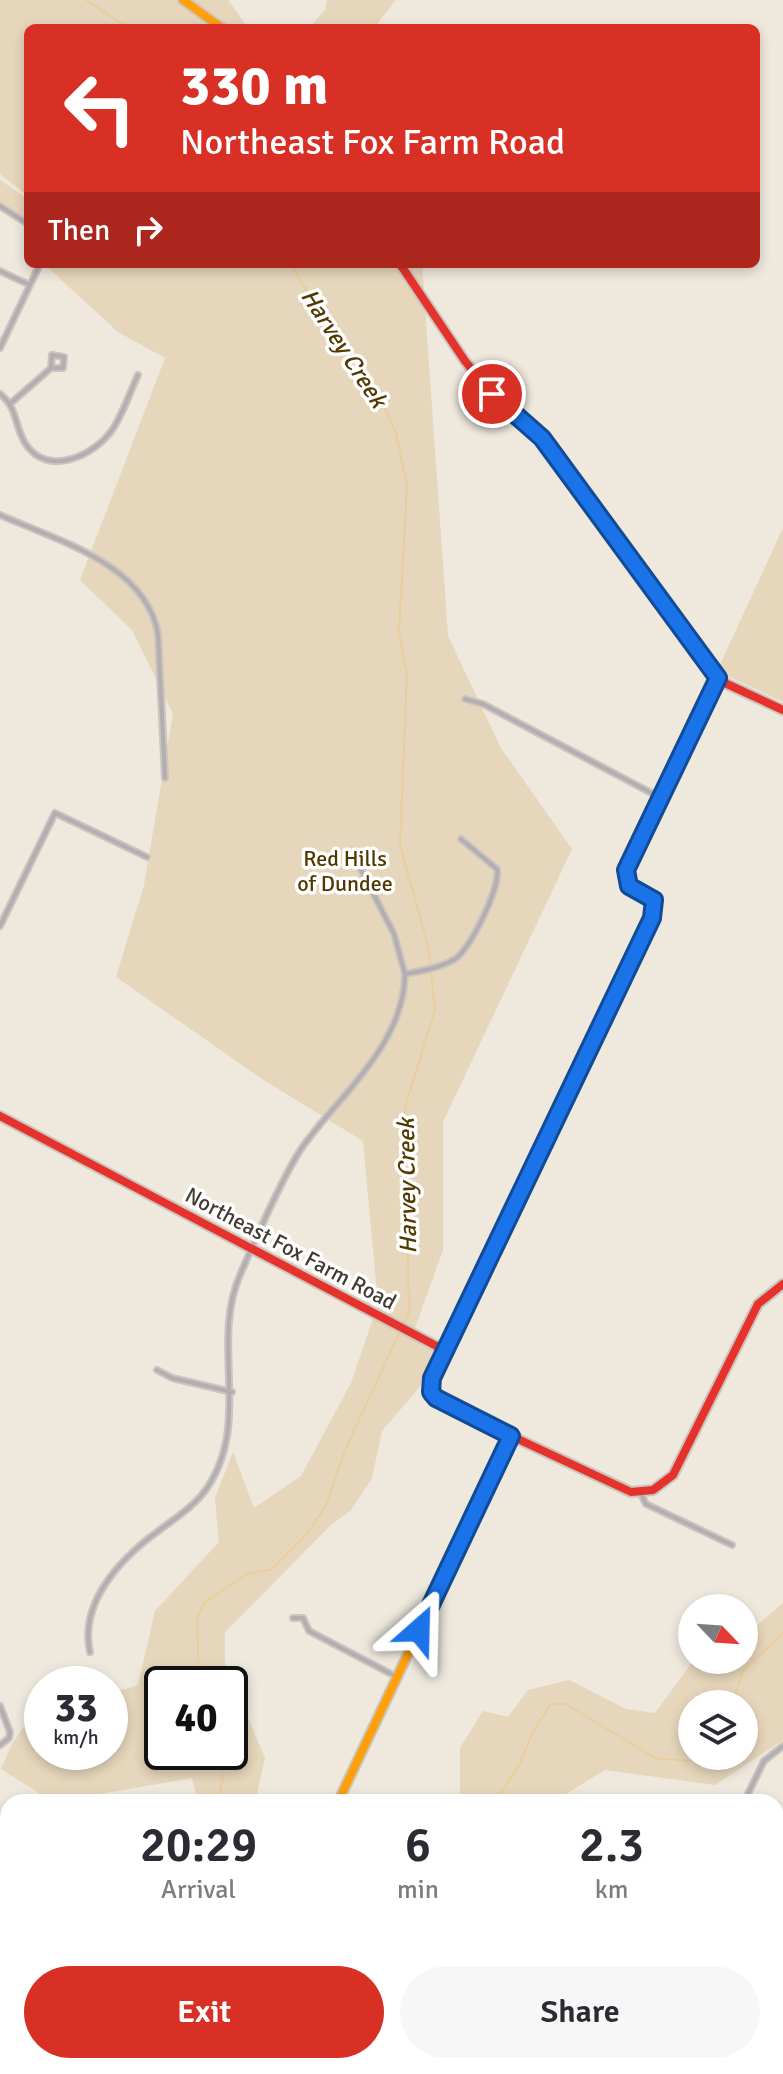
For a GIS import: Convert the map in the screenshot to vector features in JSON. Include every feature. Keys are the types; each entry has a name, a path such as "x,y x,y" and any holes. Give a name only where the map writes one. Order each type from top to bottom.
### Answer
{"street":[{"path":"183,0 216,24"},
{"path":"0,206 24,221"},
{"path":"0,348 38,268"},
{"path":"403,268 465,361 492,394 542,438 718,678 783,710"},
{"path":"0,271 30,285"},
{"path":"11,403 51,368 63,368 64,357 52,355 51,368"},
{"path":"0,394 11,403 31,450 53,461 71,460 113,429 138,375"},
{"path":"0,515 116,570 152,614 158,634 165,778"},
{"path":"718,678 625,874 631,888 654,900 654,914 444,1350 432,1378 433,1395 624,1490 641,1494 663,1486 673,1475 758,1304 783,1284"},
{"path":"465,699 483,704 661,799"},
{"path":"0,926 55,813 147,857"},
{"path":"405,974 450,962 463,953 499,876 495,866 461,839"},
{"path":"90,1652 87,1622 117,1569 209,1486 228,1431 232,1392 227,1342 230,1307 239,1278 297,1157 373,1060 400,1003 405,974 389,923 356,860"},
{"name":"Northeast Fox Farm Road","path":"0,1116 444,1350"},
{"path":"157,1370 172,1378 232,1392"},
{"path":"342,1794 511,1436"},
{"path":"641,1494 646,1504 732,1545"},
{"path":"293,1618 303,1618 309,1631 397,1677"},
{"path":"0,1706 10,1732 9,1738 0,1745"},
{"path":"748,1794 769,1754 783,1746"}],"green space":[{"path":"0,0 228,0 245,24 24,24 24,193 0,174"},
{"path":"327,0 396,0 377,24 313,24 325,10"},
{"path":"0,180 24,196 24,219 0,204"},
{"name":"Red Hills of Dundee","path":"48,268 422,268 448,636 501,748 572,849 443,1122 443,1250 415,1328 442,1343 424,1382 382,1431 372,1478 351,1510 331,1525 225,1632 226,1666 144,1666 144,1770 248,1770 248,1718 265,1758 257,1794 196,1794 192,1778 99,1794 40,1794 1,1769 24,1726 24,1770 128,1770 128,1688 138,1685 155,1611 219,1542 215,1498 233,1452 254,1508 301,1476 351,1383 378,1304 363,1141 262,1079 116,977 144,885 173,714 132,630 80,580 165,358 118,332"},
{"path":"783,528 783,702 717,671"},
{"path":"783,1603 783,1740 758,1757 758,1690 678,1690 678,1770 738,1770 715,1785 605,1770 566,1794 460,1794 460,1748 483,1711 508,1717 528,1690 569,1680 626,1709 655,1713 684,1674 758,1674 758,1624"}],"waterway":[{"name":"Harvey Creek","path":"86,0 122,24"},
{"name":"Harvey Creek","path":"198,1666 197,1619 204,1603 247,1574 272,1569 308,1533 326,1505 346,1448 409,1312 405,1107 435,1010 428,946 400,845 407,674 399,631 407,486 396,433 378,393 346,357 293,268"},
{"path":"737,1690 742,1672 783,1633"},
{"path":"500,1794 551,1704 566,1704 655,1758 678,1760"},
{"name":"Harvey Creek","path":"220,1794 221,1770"}],"traffic: slow":[{"path":"183,0 216,24"},
{"path":"490,1426 441,1402 431,1392 432,1378 554,1122"},
{"path":"342,1794 511,1436"}],"traffic: jam":[{"path":"403,268 465,361 492,394 547,445 714,673 727,684 783,710"},
{"path":"554,1122 652,918 654,900 629,886 626,870 718,678"},
{"path":"0,1116 444,1350"},
{"path":"490,1426 631,1492 653,1490 673,1475 758,1304 783,1284"}],"route":[{"path":"419,1630 511,1436 441,1402 431,1392 432,1378 652,918 654,900 629,886 625,881 626,870 718,678 542,438 492,394"}]}
